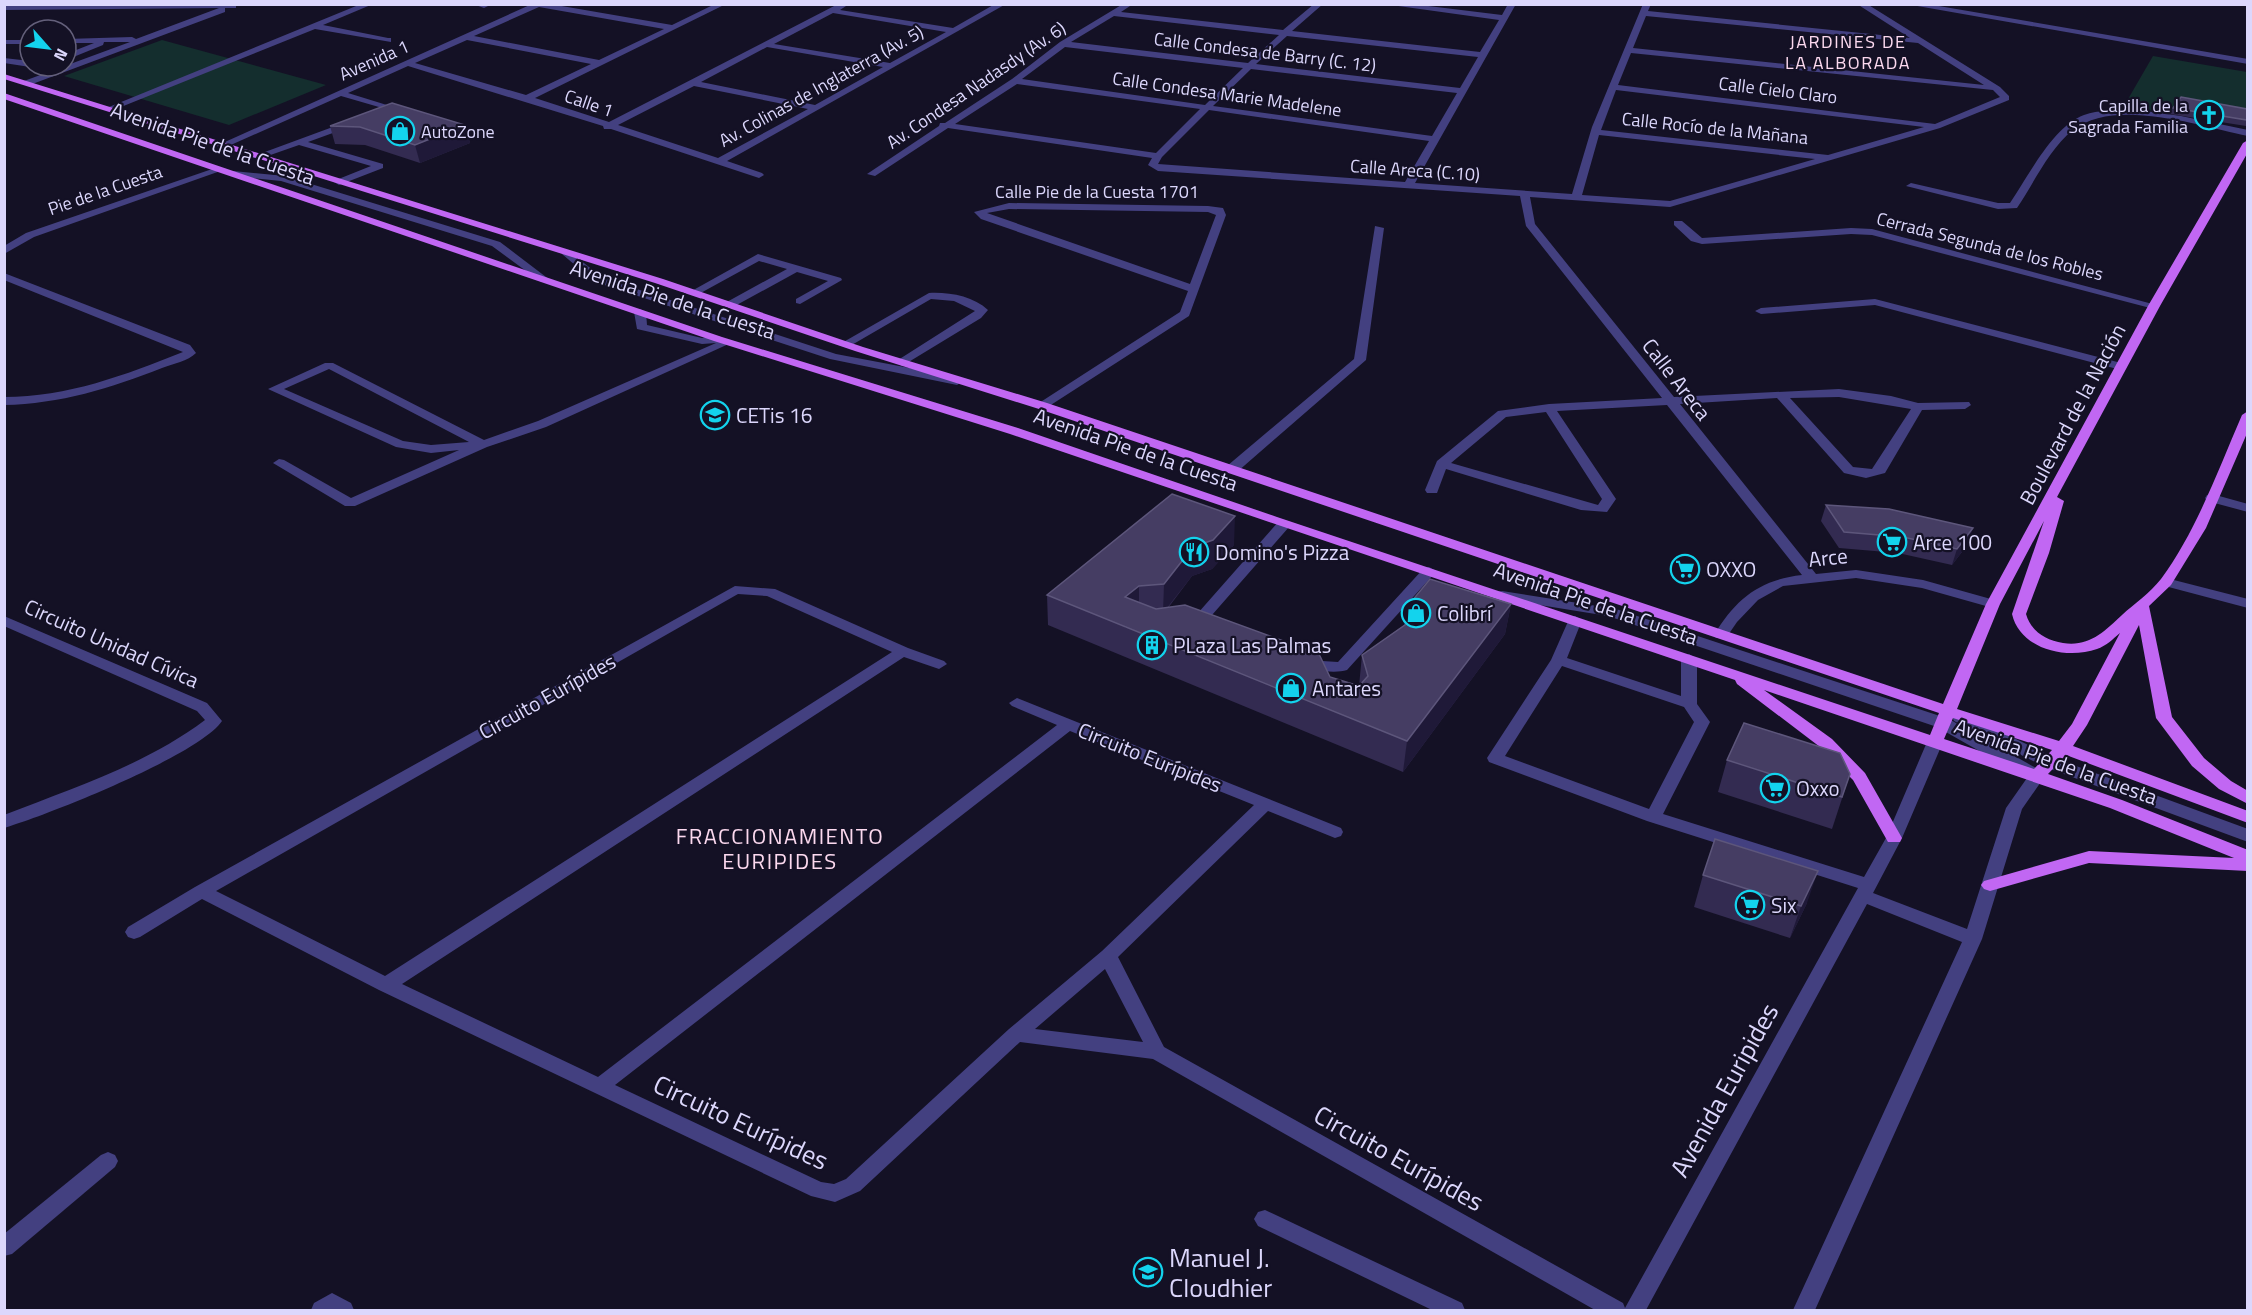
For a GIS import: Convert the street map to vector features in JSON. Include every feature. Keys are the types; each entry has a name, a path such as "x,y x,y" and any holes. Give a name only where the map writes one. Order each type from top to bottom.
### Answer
{"main road":[{"name":"Avenida Pie de la Cuesta","path":"4,76 256,157 566,252 1043,406 1721,635 1946,717 2063,748 2247,817"},
{"name":"Avenida Pie de la Cuesta","path":"4,96 723,340 1014,431 1284,524 1502,595 2037,776 2116,804 2247,857"},
{"name":"Boulevard de la Nación","path":"1935,742 1993,604 2154,306 2247,143"},
{"path":"2064,475 2042,553 2019,614 2019,621 2032,635 2043,641 2082,648 2099,642 2166,582 2199,528 2247,415"},
{"path":"2037,776 2063,748 2079,725 2142,605"},
{"path":"2142,605 2164,718 2198,762 2247,800"},
{"path":"1733,673 1826,743 1859,777 1894,838"},
{"path":"1990,885 2089,857 2247,865"}],"street":[{"path":"108,109 369,4"},
{"path":"527,98 722,4"},
{"path":"607,127 845,4"},
{"name":"Av. Colinas de Inglaterra (Av. 5)","path":"719,162 1002,4"},
{"name":"Av. Condesa Nadasdy (Av. 6)","path":"872,174 943,125 1015,81 1063,44 1129,4"},
{"path":"943,125 1158,156 1284,33 1319,4"},
{"path":"1388,4 1504,18"},
{"path":"1407,186 1512,4"},
{"path":"1832,158 1937,126 2006,98 1998,89 1861,4"},
{"path":"1910,4 2247,62"},
{"path":"4,8 234,5"},
{"path":"27,83 234,5"},
{"path":"539,5 674,28"},
{"name":"Avenida 1","path":"221,146 539,5"},
{"path":"1576,197 1596,132 1645,9 1919,41"},
{"path":"833,11 956,31"},
{"path":"1114,14 1483,55"},
{"path":"314,26 388,40"},
{"path":"78,40 146,38"},
{"path":"466,38 601,63"},
{"path":"78,52 108,39"},
{"name":"Calle Condesa de Barry (C. 12)","path":"1063,44 1463,91"},
{"path":"767,45 893,66"},
{"path":"1628,50 1998,89"},
{"name":"Calle 1","path":"407,63 527,98 607,127 759,174"},
{"name":"Calle Condesa Marie Madelene","path":"1015,81 1435,139"},
{"path":"694,83 818,108"},
{"name":"Calle Cielo Claro","path":"1615,87 1937,126"},
{"path":"340,93 406,113"},
{"path":"1911,186 1998,206 2013,206 2070,127 2086,118 2112,112 2139,113 2247,133"},
{"path":"256,157 364,118"},
{"name":"Calle Rocío de la Mañana","path":"1596,132 1832,158"},
{"path":"300,142 380,166 339,182"},
{"name":"Calle Areca (C.10)","path":"1158,156 1154,165 1158,168 1670,204 1832,158"},
{"name":"Pie de la Cuesta","path":"4,251 30,236 221,170"},
{"path":"233,174 282,178 496,244 545,280"},
{"name":"Calle Areca","path":"1524,195 1530,224 1813,580"},
{"name":"Calle Pie de la Cuesta 1701","path":"1043,406 1185,314 1221,215 1219,210 1009,206 979,212 985,218 1194,289"},
{"name":"Cerrada Segunda de los Robles","path":"1678,223 1695,239 1702,241 1851,231 1872,232 2154,306"},
{"path":"1232,469 1360,360 1379,228"},
{"path":"566,252 599,280 834,357 978,385"},
{"path":"693,293 758,257 837,280 800,301"},
{"path":"729,305 796,268"},
{"path":"4,276 186,347 190,354 69,394 29,403 4,401"},
{"path":"846,344 929,296 940,294 962,300 982,310 977,316 902,362"},
{"path":"1761,311 1875,302 2121,366"},
{"path":"279,462 350,503 483,444 543,424 723,340"},
{"path":"329,365 483,444 431,449 400,444 274,389 329,365"},
{"path":"1432,490 1442,464 1502,414 1549,408 1839,393 1891,400 1918,407 1965,405"},
{"path":"1780,395 1850,470 1866,474 1880,470 1918,407"},
{"path":"1442,464 1586,507 1602,509 1609,499 1549,408"},
{"path":"2212,498 2247,508"},
{"path":"1231,631 1203,616 1284,524"},
{"path":"1297,657 1319,665 1342,667 1359,651 1375,628 1429,571"},
{"name":"Arce","path":"1721,635 1731,619 1753,597 1780,582 1856,574 1923,584 1993,604"},
{"path":"2166,582 2247,604"},
{"name":"Circuito Eurípides","path":"134,932 201,891 735,590 770,592 903,651 939,663"},
{"path":"1502,595 1611,612 1946,717 2050,763 2247,836"},
{"name":"Circuito Unidad Cívica","path":"4,620 202,707 214,721 193,739 183,744 113,777 4,822"},
{"path":"1575,620 1559,660 1495,758 1653,817 1864,890 1972,939"},
{"path":"386,985 903,651"},
{"path":"1689,659 1689,704"},
{"path":"1559,660 1689,704 1702,722 1653,817"},
{"name":"Circuito Eurípides","path":"1017,703 1335,832"},
{"path":"1804,1311 1972,939 2014,808 2037,776 1946,717"},
{"name":"Circuito Eurípides","path":"601,1085 1070,723"},
{"name":"Avenida Euripides","path":"1635,1311 1894,838 1935,742"},
{"name":"Circuito Eurípides","path":"201,891 386,985 601,1085 818,1190 835,1193 853,1185 1016,1034 1108,956 1265,804"},
{"path":"1108,956 1157,1052"},
{"name":"Circuito Eurípides","path":"1016,1034 1157,1052 1615,1311"},
{"path":"4,1247 108,1161"},
{"path":"1265,1219 1454,1311"}],"green space":[{"path":"162,40 326,85 229,125 71,78 78,78 78,71"},
{"path":"2153,56 2247,72 2247,116 2178,103 2170,114 2124,106"}],"building":[{"path":"2181,97 2247,109 2247,120 2173,108"},
{"path":"392,103 465,125 415,145 360,127 330,126"},
{"path":"1172,494 1235,516 1213,540 1193,547 1164,584 1139,586 1125,597 1156,609 1185,605 1319,654 1330,677 1359,686 1368,676 1362,655 1412,620 1406,608 1430,579 1511,604 1407,741 1047,595"},
{"path":"1826,505 1889,509 1973,528 1957,549 1903,537 1844,532"},
{"path":"1744,723 1840,753 1850,774 1842,797 1727,760"},
{"path":"1715,839 1818,871 1801,906 1703,875"}],"place":[{"name":"Capilla de la Sagrada Familia","path":"2209,115"},
{"name":"AutoZone","path":"400,131"},
{"name":"CETis 16","path":"715,415"},
{"name":"Arce 100","path":"1892,542"},
{"name":"Domino's Pizza","path":"1194,552"},
{"name":"OXXO","path":"1685,569"},
{"name":"Colibrí","path":"1416,613"},
{"name":"PLaza Las Palmas","path":"1152,645"},
{"name":"Antares","path":"1291,688"},
{"name":"Oxxo","path":"1775,788"},
{"name":"Six","path":"1750,905"},
{"name":"Manuel J. Cloudhier","path":"1148,1272"}],"district":[{"name":"JARDINES DE LA ALBORADA","path":"1848,51"},
{"name":"FRACCIONAMIENTO EURIPIDES","path":"780,848"}]}
